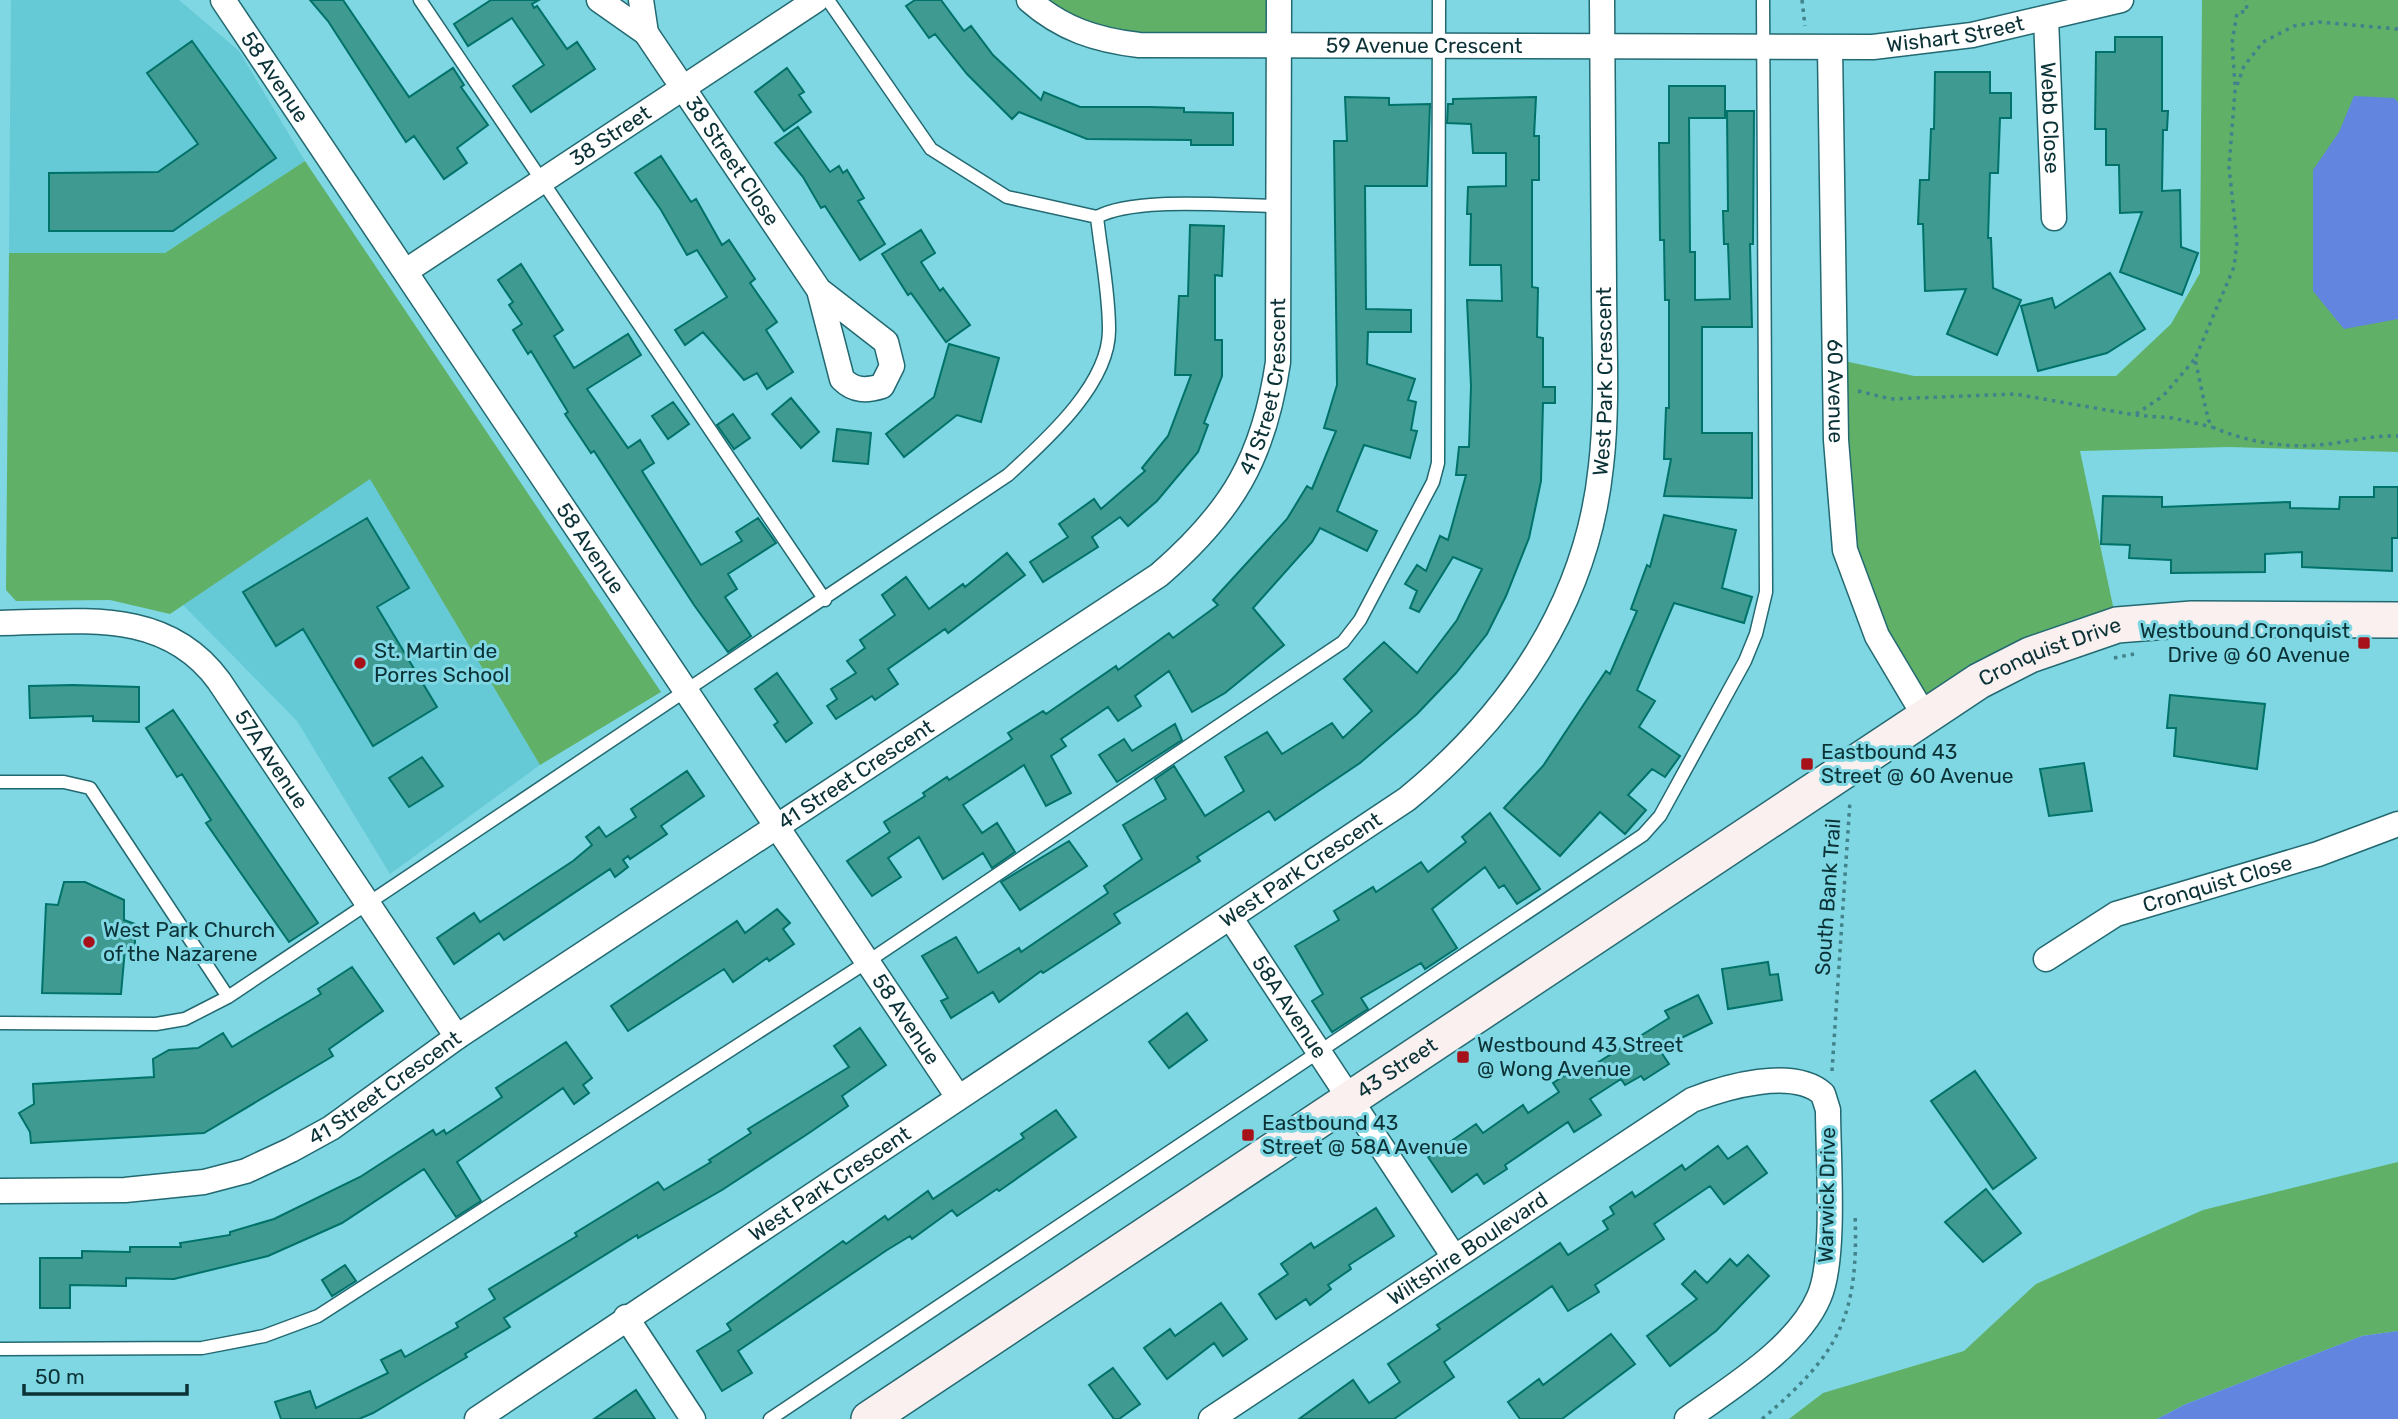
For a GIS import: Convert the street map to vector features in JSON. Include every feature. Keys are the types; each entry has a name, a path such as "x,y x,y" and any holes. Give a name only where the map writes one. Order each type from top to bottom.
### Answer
{"street":[{"name":"38 Street Close","path":"599,0 646,33 819,290"},
{"name":"38 Street Close","path":"641,0 646,33"},
{"name":"38 Street","path":"406,271 816,0"},
{"name":"59 Avenue Crescent","path":"1029,0 1063,26 1110,42 1279,47 1830,48"},
{"name":"41 Street Crescent","path":"0,1191 163,1188 204,1182 246,1171 331,1128 457,1037 778,829 1159,575 1199,539 1221,514 1255,454 1273,393 1279,341 1279,0"},
{"name":"West Park Crescent","path":"477,1419 626,1317 1406,799 1441,771 1488,724 1529,670 1559,610 1590,527 1601,466 1604,396 1602,0"},
{"name":"Wishart Street","path":"1830,48 1932,42 2121,0"},
{"name":"58 Avenue","path":"232,3 406,271 958,1097"},
{"name":"Webb Close","path":"2046,18 2054,218"},
{"name":"60 Avenue","path":"1830,48 1835,387 1845,550 1877,636 1924,715"},
{"name":"Cronquist Drive","path":"1924,715 1979,681 2030,655 2118,625 2192,619 2398,620"},
{"name":"57A Avenue","path":"0,623 107,621 130,624 172,638 193,652 219,681 457,1037"},
{"name":"43 Street","path":"869,1419 1924,715"},
{"name":"Cronquist Close","path":"2046,959 2116,914 2318,854 2398,824"},
{"name":"58A Avenue","path":"1230,918 1454,1257"},
{"name":"Warwick Drive","path":"1687,1419 1745,1377 1794,1334 1819,1298 1828,1264 1828,1111 1823,1094 1804,1083 1763,1082 1728,1088"},
{"name":"Wiltshire Boulevard","path":"1211,1419 1692,1100 1728,1088"},
{"path":"626,1317 693,1419"}],"lane":[{"path":"420,0 825,600"},
{"path":"828,0 931,149 1007,197 1097,217 1106,212 1143,206 1278,206"},
{"path":"0,1349 202,1348 264,1336 318,1316 867,962 1329,654 1343,642 1360,620 1433,482 1438,463 1438,0"},
{"path":"770,1419 1320,1054 1643,835 1660,816 1745,661 1756,634 1766,592 1763,0"},
{"path":"0,1023 156,1024 185,1019 228,997 825,600 1008,475 1063,424 1098,371 1110,331 1097,217"},
{"path":"0,782 64,782 90,788 228,997"}],"path":[{"path":"1802,0 1805,28"},
{"path":"2135,415 2167,391 2195,359 2231,278 2236,254 2236,227 2229,181 2235,91 2232,38 2237,13 2247,11 2246,0"},
{"path":"2235,91 2244,66 2255,50 2276,34 2294,26 2319,22 2398,29"},
{"path":"2195,359 2205,411 2212,427"},
{"path":"1835,387 1891,399 2005,393 2135,415 2173,418 2212,427 2253,441 2280,445 2398,436"},
{"path":"2101,661 2146,652"},
{"name":"South Bank Trail","path":"1838,1076 1830,1069 1836,1027 1850,794"},
{"path":"1762,1419 1813,1371 1834,1344 1847,1314 1857,1259 1854,1204"}],"shaded area":[{"path":"11,0 179,0 239,51 305,161 165,253 9,253"},
{"name":"St. Martin de Porres School","path":"370,478 540,765 390,874 297,721 183,605"}],"green space":[{"path":"1029,0 1279,0 1279,47 1139,45"},
{"path":"2202,0 2398,0 2398,452 2229,447 2080,451 2117,625 1924,715 1845,550 1835,359 1914,376 2116,376 2171,324 2200,273"},
{"path":"305,161 661,692 540,765 370,479 170,614 110,600 16,601 6,590 9,253 165,253"},
{"path":"2398,1162 2398,1331 2362,1336 2186,1404 2157,1419 1789,1419 1823,1393 1964,1351 2036,1284 2203,1210"}],"water":[{"path":"2354,96 2394,98 2398,102 2398,319 2344,329 2313,291 2313,170 2339,132"},
{"path":"2398,1331 2398,1419 2157,1419 2186,1404 2362,1336"}],"building":[{"path":"310,0 343,0 409,97 453,68 464,85 461,87 488,125 457,148 467,163 444,179 414,136 406,142 328,21"},
{"path":"491,0 539,0 532,4 534,8 537,6 567,49 577,42 595,69 531,112 513,86 544,65 512,18 468,46 454,24"},
{"path":"915,0 941,0 964,31 971,26 993,55 1041,100 1044,92 1080,107 1184,108 1184,112 1233,113 1233,145 1191,145 1191,140 1087,139 1019,112 1012,119 967,74 935,34 929,38 906,6"},
{"path":"2115,37 2162,37 2162,111 2168,111 2167,130 2163,130 2162,191 2180,190 2181,247 2198,253 2182,295 2120,272 2142,212 2120,213 2119,165 2106,165 2106,129 2095,129 2096,52 2115,52"},
{"path":"192,41 276,158 173,231 49,231 49,173 158,172 198,144 147,73"},
{"path":"787,68 804,92 799,95 811,112 784,131 755,92"},
{"path":"1935,72 1990,72 1990,93 2011,93 2011,118 2000,118 1998,173 1990,173 1988,238 1991,238 1993,288 2021,300 1997,355 1947,334 1966,289 1925,291 1923,224 1918,224 1920,180 1929,180 1931,129 1934,129"},
{"path":"1669,86 1725,86 1725,118 1689,118 1690,252 1695,252 1695,300 1730,299 1728,244 1724,244 1723,211 1728,211 1727,111 1754,111 1753,244 1750,244 1752,327 1702,327 1702,433 1752,433 1752,498 1664,496 1671,459 1664,459 1666,408 1669,408 1669,300 1665,300 1664,240 1660,240 1659,143 1669,143"},
{"path":"1345,97 1389,98 1389,105 1430,104 1427,186 1365,186 1366,309 1411,310 1411,332 1368,332 1367,364 1415,379 1408,400 1416,402 1411,430 1417,431 1410,458 1364,445 1337,511 1377,531 1367,551 1320,528 1312,542 1253,608 1284,645 1225,693 1192,712 1169,671 1135,696 1141,706 1118,721 1108,707 1061,739 1066,746 1051,756 1071,793 1046,806 1024,765 963,805 982,833 997,823 1015,852 992,868 983,853 943,879 919,837 888,858 901,877 872,896 847,861 890,832 884,822 925,796 923,793 947,777 949,780 1012,739 1008,733 1043,711 1046,714 1116,666 1118,670 1169,633 1173,638 1218,605 1213,600 1287,519 1307,486 1312,489 1336,431 1324,428 1337,385 1334,141 1347,141"},
{"path":"1536,97 1534,136 1539,136 1539,180 1532,180 1532,287 1538,288 1537,337 1543,338 1543,387 1555,387 1555,403 1543,403 1541,481 1529,538 1506,596 1487,634 1456,673 1417,714 1360,763 1275,820 1269,811 1197,857 1200,861 1114,914 1120,923 1043,973 1041,971 999,1002 993,992 951,1018 941,1001 948,998 922,956 956,937 978,973 1019,948 1021,952 1108,893 1104,886 1142,859 1123,825 1166,799 1155,779 1174,766 1205,816 1244,791 1225,757 1267,732 1282,754 1332,723 1343,738 1372,711 1344,679 1384,642 1417,673 1457,620 1482,569 1453,557 1419,612 1410,608 1417,591 1405,584 1417,565 1426,571 1440,536 1448,540 1466,475 1456,475 1459,447 1469,447 1471,386 1467,300 1502,301 1501,265 1470,265 1471,214 1467,214 1468,187 1506,186 1506,153 1473,153 1471,124 1447,123 1448,104 1453,104 1453,99"},
{"path":"798,127 830,172 839,166 843,173 847,170 864,198 858,201 885,244 860,260 825,206 821,208 803,177 775,143"},
{"path":"661,156 691,202 696,199 722,245 729,240 755,279 750,283 777,322 766,330 793,372 767,389 757,373 744,380 703,332 685,345 675,330 727,297 697,250 687,255 661,210 635,173"},
{"path":"1190,225 1224,226 1222,276 1215,275 1215,340 1222,340 1222,376 1204,423 1208,425 1198,452 1157,501 1128,526 1120,517 1092,537 1098,547 1043,582 1030,562 1068,537 1059,524 1094,499 1101,509 1145,471 1142,468 1168,436 1191,375 1175,375 1179,296 1188,296"},
{"path":"921,230 935,253 921,262 940,291 943,288 970,325 946,342 911,293 908,295 882,254"},
{"path":"521,264 563,330 554,336 574,368 628,334 641,355 587,389 628,448 640,440 654,463 642,471 701,565 742,541 736,532 758,518 776,543 728,574 737,589 725,597 751,636 728,652 694,605 594,451 591,453 565,414 568,412 531,351 528,354 513,330 522,324 509,305 513,302 498,280"},
{"path":"2110,273 2145,329 2107,353 2038,371 2021,306 2052,298 2055,308"},
{"path":"949,344 999,358 981,422 957,415 904,457 886,434 934,397"},
{"path":"791,398 819,432 801,448 772,414"},
{"path":"673,402 689,424 668,439 652,416"},
{"path":"733,414 750,438 734,449 717,425"},
{"path":"837,429 871,433 868,464 833,461"},
{"path":"2374,487 2398,487 2398,538 2392,538 2392,571 2302,567 2302,552 2265,554 2265,572 2171,573 2171,560 2129,558 2130,545 2101,544 2103,496 2162,497 2162,507 2290,502 2290,508 2339,509 2340,497 2374,497"},
{"path":"1664,515 1736,530 1722,588 1752,597 1744,623 1674,603 1637,690 1655,701 1639,727 1680,756 1665,777 1652,769 1628,795 1646,810 1625,834 1600,812 1560,856 1504,808 1543,766 1606,671 1610,674 1637,611 1631,609 1647,565 1650,567"},
{"path":"367,518 409,588 377,607 437,707 373,746 303,629 276,646 243,592"},
{"path":"1007,553 1025,575 948,633 945,629 888,669 898,684 875,700 872,696 836,719 827,706 837,699 831,689 856,673 847,661 865,648 860,640 895,615 882,595 906,577 929,609 963,584 965,587"},
{"path":"777,673 812,723 786,742 774,725 778,722 755,689"},
{"path":"29,686 139,687 139,722 93,721 93,716 30,718"},
{"path":"2170,695 2265,704 2257,769 2174,756 2176,728 2167,728"},
{"path":"173,710 318,923 289,942 206,823 211,820 182,774 177,777 146,728"},
{"path":"1175,724 1182,740 1117,782 1099,755 1124,739 1132,751"},
{"path":"422,757 443,786 409,807 389,778"},
{"path":"2084,763 2092,811 2049,816 2040,769"},
{"path":"687,771 704,796 661,826 667,834 630,859 628,856 623,860 628,867 615,877 610,869 504,940 499,933 454,964 437,938 474,913 480,922 573,861 592,845 586,837 599,827 606,837 636,817 631,809"},
{"path":"1490,813 1540,889 1517,904 1504,885 1499,888 1485,867 1432,909 1457,948 1425,969 1421,963 1361,998 1368,1009 1332,1032 1312,1001 1323,994 1295,946 1339,920 1334,911 1373,887 1376,892 1421,862 1428,872 1466,842 1462,837"},
{"path":"1069,841 1087,866 1020,910 1001,882"},
{"name":"West Park Church of the Nazarene","path":"64,882 85,882 124,900 124,920 135,924 135,949 125,949 121,994 42,993 46,904 58,905"},
{"path":"777,909 790,923 783,929 794,944 769,961 767,958 733,982 724,969 628,1031 611,1006 737,921 745,933"},
{"path":"1768,962 1770,975 1778,974 1782,1000 1728,1009 1722,969"},
{"path":"352,967 383,1011 329,1049 333,1056 204,1133 31,1143 30,1132 19,1113 34,1104 33,1084 154,1077 153,1059 169,1050 198,1048 223,1033 232,1047 321,994 318,989"},
{"path":"1698,995 1712,1023 1659,1049 1669,1064 1644,1080 1641,1076 1625,1085 1621,1079 1590,1099 1601,1115 1574,1132 1568,1122 1505,1165 1507,1169 1484,1184 1477,1174 1452,1192 1428,1157 1476,1124 1483,1133 1523,1105 1528,1113 1559,1092 1553,1083 1581,1065 1584,1071 1669,1018 1665,1011"},
{"path":"1187,1013 1207,1040 1169,1068 1149,1042"},
{"path":"860,1028 886,1065 842,1096 848,1106 809,1133 722,1190 638,1238 637,1235 504,1318 510,1327 465,1354 467,1357 373,1413 359,1419 281,1419 275,1402 310,1391 316,1408 388,1373 381,1360 401,1350 405,1357 458,1327 456,1323 495,1299 489,1289 577,1236 575,1233 658,1182 664,1190 711,1162 709,1160 751,1133 748,1129 849,1067 834,1046"},
{"path":"566,1042 592,1078 583,1085 589,1093 574,1104 563,1088 457,1162 481,1201 456,1217 424,1169 342,1223 268,1256 174,1279 126,1278 126,1286 70,1285 70,1308 40,1308 40,1258 82,1258 82,1251 130,1252 130,1247 181,1247 180,1243 230,1235 230,1232 274,1219 360,1177 433,1130 436,1135 444,1130 446,1134 502,1097 496,1088"},
{"path":"1975,1071 2036,1158 1993,1189 1931,1101"},
{"path":"1056,1110 1076,1137 999,1191 997,1189 957,1216 952,1210 912,1239 910,1236 887,1250 738,1351 752,1373 722,1391 697,1351 731,1330 727,1324 843,1241 846,1244 885,1216 888,1220 928,1191 933,1199 1024,1138 1021,1134"},
{"path":"1718,1146 1728,1159 1747,1146 1767,1173 1724,1204 1710,1186 1654,1224 1664,1239 1595,1285 1599,1292 1568,1311 1552,1286 1444,1362 1454,1377 1394,1419 1299,1419 1353,1380 1369,1403 1400,1382 1388,1364 1440,1329 1437,1325 1560,1243 1568,1255 1608,1229 1603,1221 1614,1214 1610,1207 1632,1192 1635,1197 1682,1165 1685,1170"},
{"path":"1986,1189 2021,1233 1983,1262 1945,1222"},
{"path":"1376,1208 1394,1236 1349,1265 1351,1269 1328,1285 1331,1289 1310,1305 1306,1299 1276,1319 1259,1294 1288,1274 1281,1264 1311,1243 1314,1248"},
{"path":"1748,1255 1769,1276 1716,1331 1670,1366 1647,1336 1697,1299 1682,1284 1695,1271 1707,1283 1730,1259 1737,1266"},
{"path":"345,1265 356,1281 332,1296 322,1280"},
{"path":"1221,1303 1247,1339 1223,1356 1214,1343 1167,1379 1144,1348 1170,1329 1175,1336"},
{"path":"1611,1334 1635,1364 1562,1419 1520,1419 1508,1402 1539,1379 1543,1385"},
{"path":"1113,1368 1140,1404 1119,1419 1114,1419 1089,1385"},
{"path":"636,1390 655,1419 594,1419"}],"place":[{"name":"Westbound Cronquist Drive @ 60 Avenue","path":"2364,643"},
{"name":"St. Martin de Porres School","path":"360,663"},
{"name":"Eastbound 43 Street @ 60 Avenue","path":"1807,764"},
{"name":"West Park Church of the Nazarene","path":"89,942"},
{"name":"Westbound 43 Street @ Wong Avenue","path":"1463,1057"},
{"name":"Eastbound 43 Street @ 58A Avenue","path":"1248,1135"}]}
